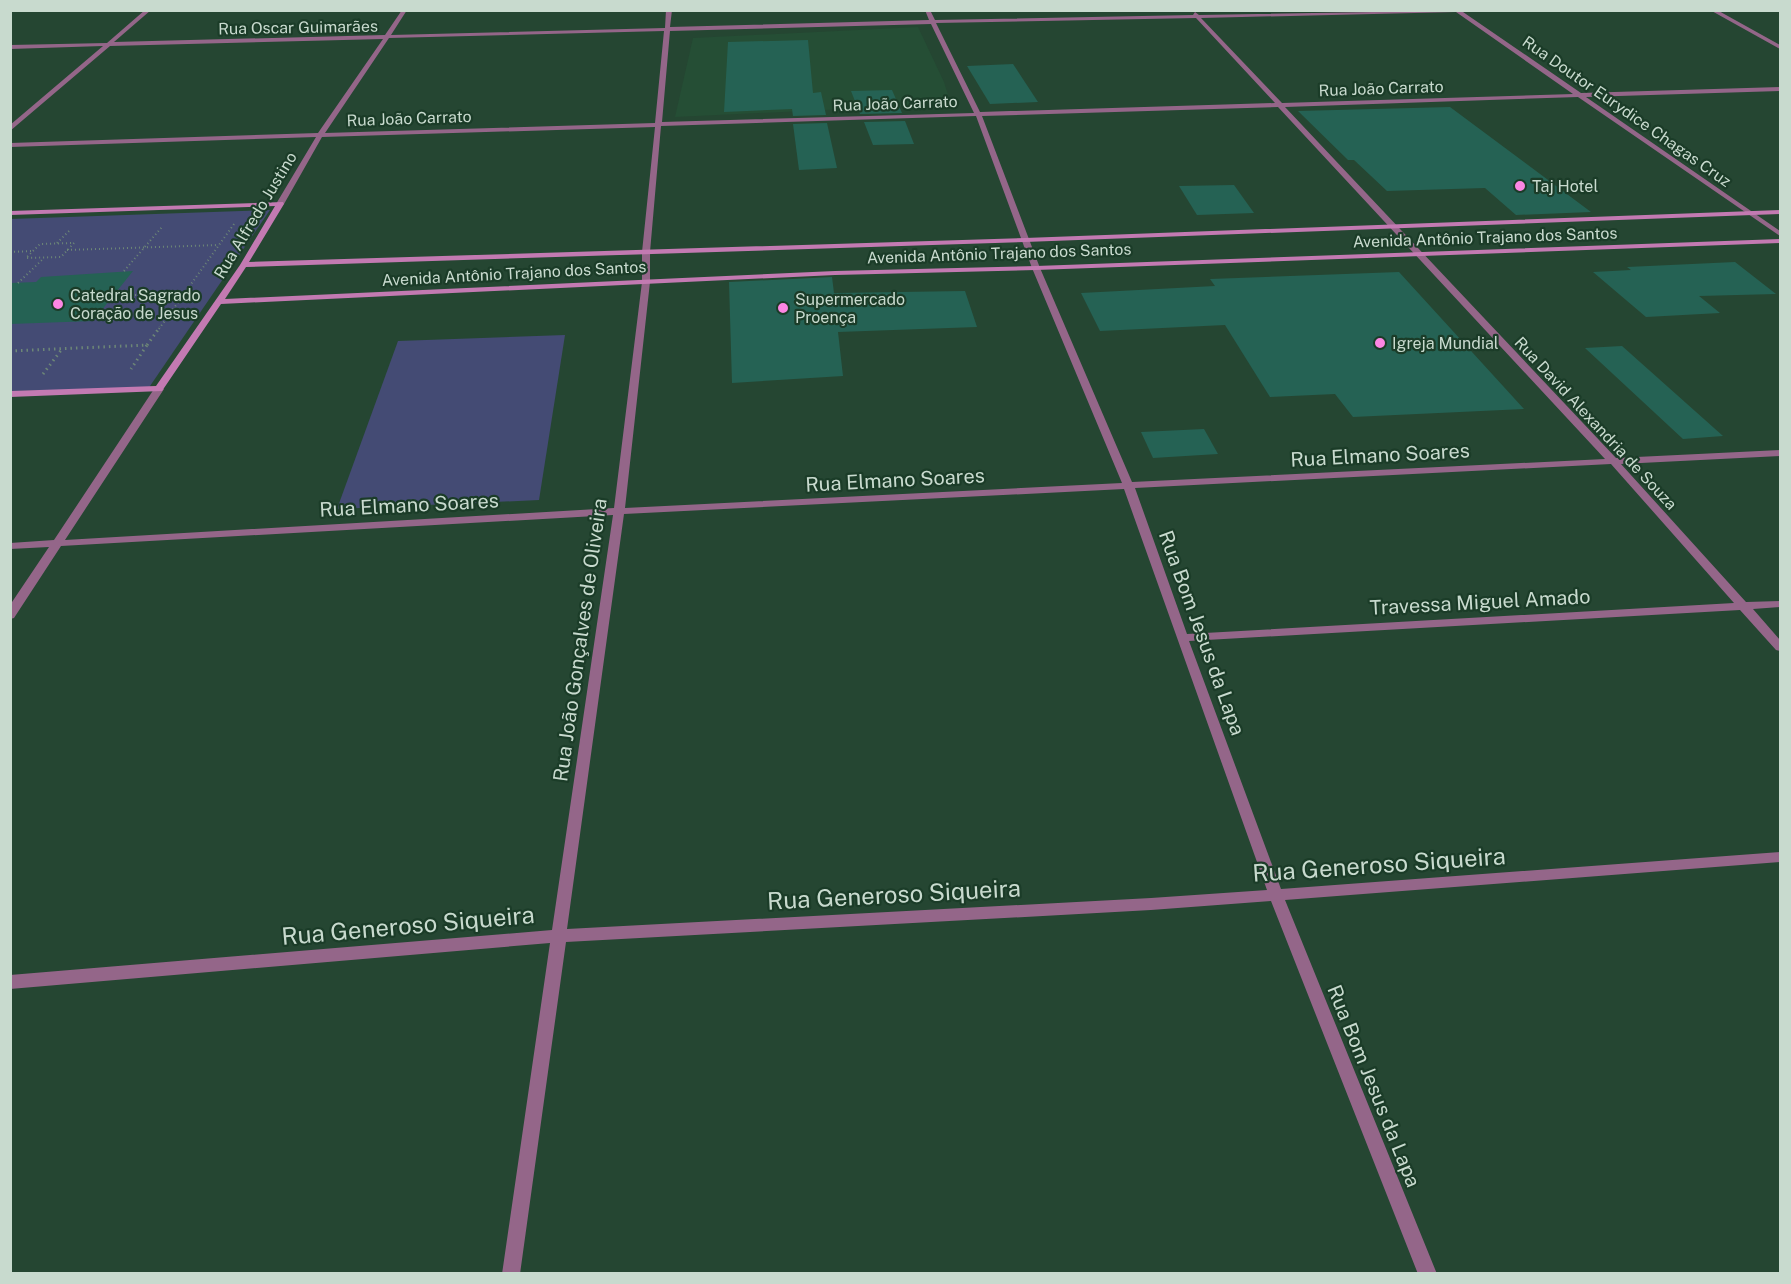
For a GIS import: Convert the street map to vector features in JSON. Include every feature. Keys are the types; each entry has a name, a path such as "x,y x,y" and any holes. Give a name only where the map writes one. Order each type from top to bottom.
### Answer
{"main road":[{"path":"10,213 280,204"},
{"name":"Rua Alfredo Justino","path":"159,389 244,265 280,204"},
{"name":"Avenida Antônio Trajano dos Santos","path":"244,265 1024,240 1780,212"},
{"name":"Avenida Antônio Trajano dos Santos","path":"219,302 835,273 1036,268 1780,241"},
{"path":"10,394 159,389"}],"street":[{"path":"10,129 148,10"},
{"name":"Rua Alfredo Justino","path":"280,204 321,134 405,10"},
{"name":"Rua João Gonçalves de Oliveira","path":"511,1274 619,511 646,282 646,252 669,10"},
{"name":"Rua Bom Jesus da Lapa","path":"927,10 978,114 1024,240 1129,487 1276,895 1428,1274"},
{"name":"Rua Oscar Guimarães","path":"10,47 1195,13 1485,10"},
{"path":"1712,10 1780,47"},
{"name":"Rua Doutor Eurydice Chagas Cruz","path":"1458,11 1780,234"},
{"name":"Rua David Alexandria de Souza","path":"1195,13 1278,105 1612,460 1780,647"},
{"name":"Rua João Carrato","path":"10,145 1780,90"},
{"name":"Rua Alfredo Justino","path":"10,615 159,389"},
{"name":"Rua Elmano Soares","path":"10,546 619,511 1780,453"},
{"name":"Travessa Miguel Amado","path":"1182,638 1780,604"},
{"name":"Rua Generoso Siqueira","path":"10,982 558,936 1139,905 1780,857"}],"path":[{"path":"127,375 237,220 225,220"},
{"path":"124,271 166,222 155,222"},
{"path":"57,244 75,225 65,225"},
{"path":"74,243 67,250 61,256 26,258 40,244 74,243"},
{"path":"67,250 219,245"},
{"path":"10,252 33,251"},
{"path":"18,283 45,257"},
{"path":"111,296 185,293"},
{"path":"10,351 147,345"},
{"path":"49,379 38,379 63,348"}],"shaded area":[{"path":"918,27 944,82 951,104 675,117 693,38"},
{"path":"270,210 148,389 11,391 10,219"},
{"path":"565,335 539,500 337,509 398,341"}],"building":[{"path":"808,40 813,93 821,92 826,115 793,116 792,109 724,112 728,42"},
{"path":"1013,64 1038,102 990,104 967,66"},
{"path":"892,90 902,113 860,114 851,91"},
{"name":"Taj Hotel","path":"1450,107 1591,212 1516,215 1485,188 1387,191 1354,160 1348,160 1298,111"},
{"path":"905,121 914,144 873,145 864,122"},
{"path":"827,123 837,168 799,170 793,124"},
{"path":"1234,185 1254,213 1197,215 1179,186"},
{"path":"1735,262 1776,294 1699,296 1720,313 1646,317 1593,272 1631,270 1627,267"},
{"name":"Catedral Sagrado Coração de Jesus","path":"133,271 93,321 10,324 10,283 36,282 41,277"},
{"name":"Igreja Mundial","path":"1399,272 1524,409 1353,417 1335,394 1270,397 1225,325 1100,331 1081,293 1215,286 1210,279"},
{"name":"Supermercado Proença","path":"832,277 834,293 965,291 977,327 838,332 843,376 732,383 729,282"},
{"path":"1622,346 1723,436 1683,439 1585,348"},
{"path":"1204,429 1218,454 1153,458 1141,432"}],"place":[{"name":"Taj Hotel","path":"1520,186"},
{"name":"Catedral Sagrado Coração de Jesus","path":"58,304"},
{"name":"Supermercado Proença","path":"783,308"},
{"name":"Igreja Mundial","path":"1380,343"}]}
